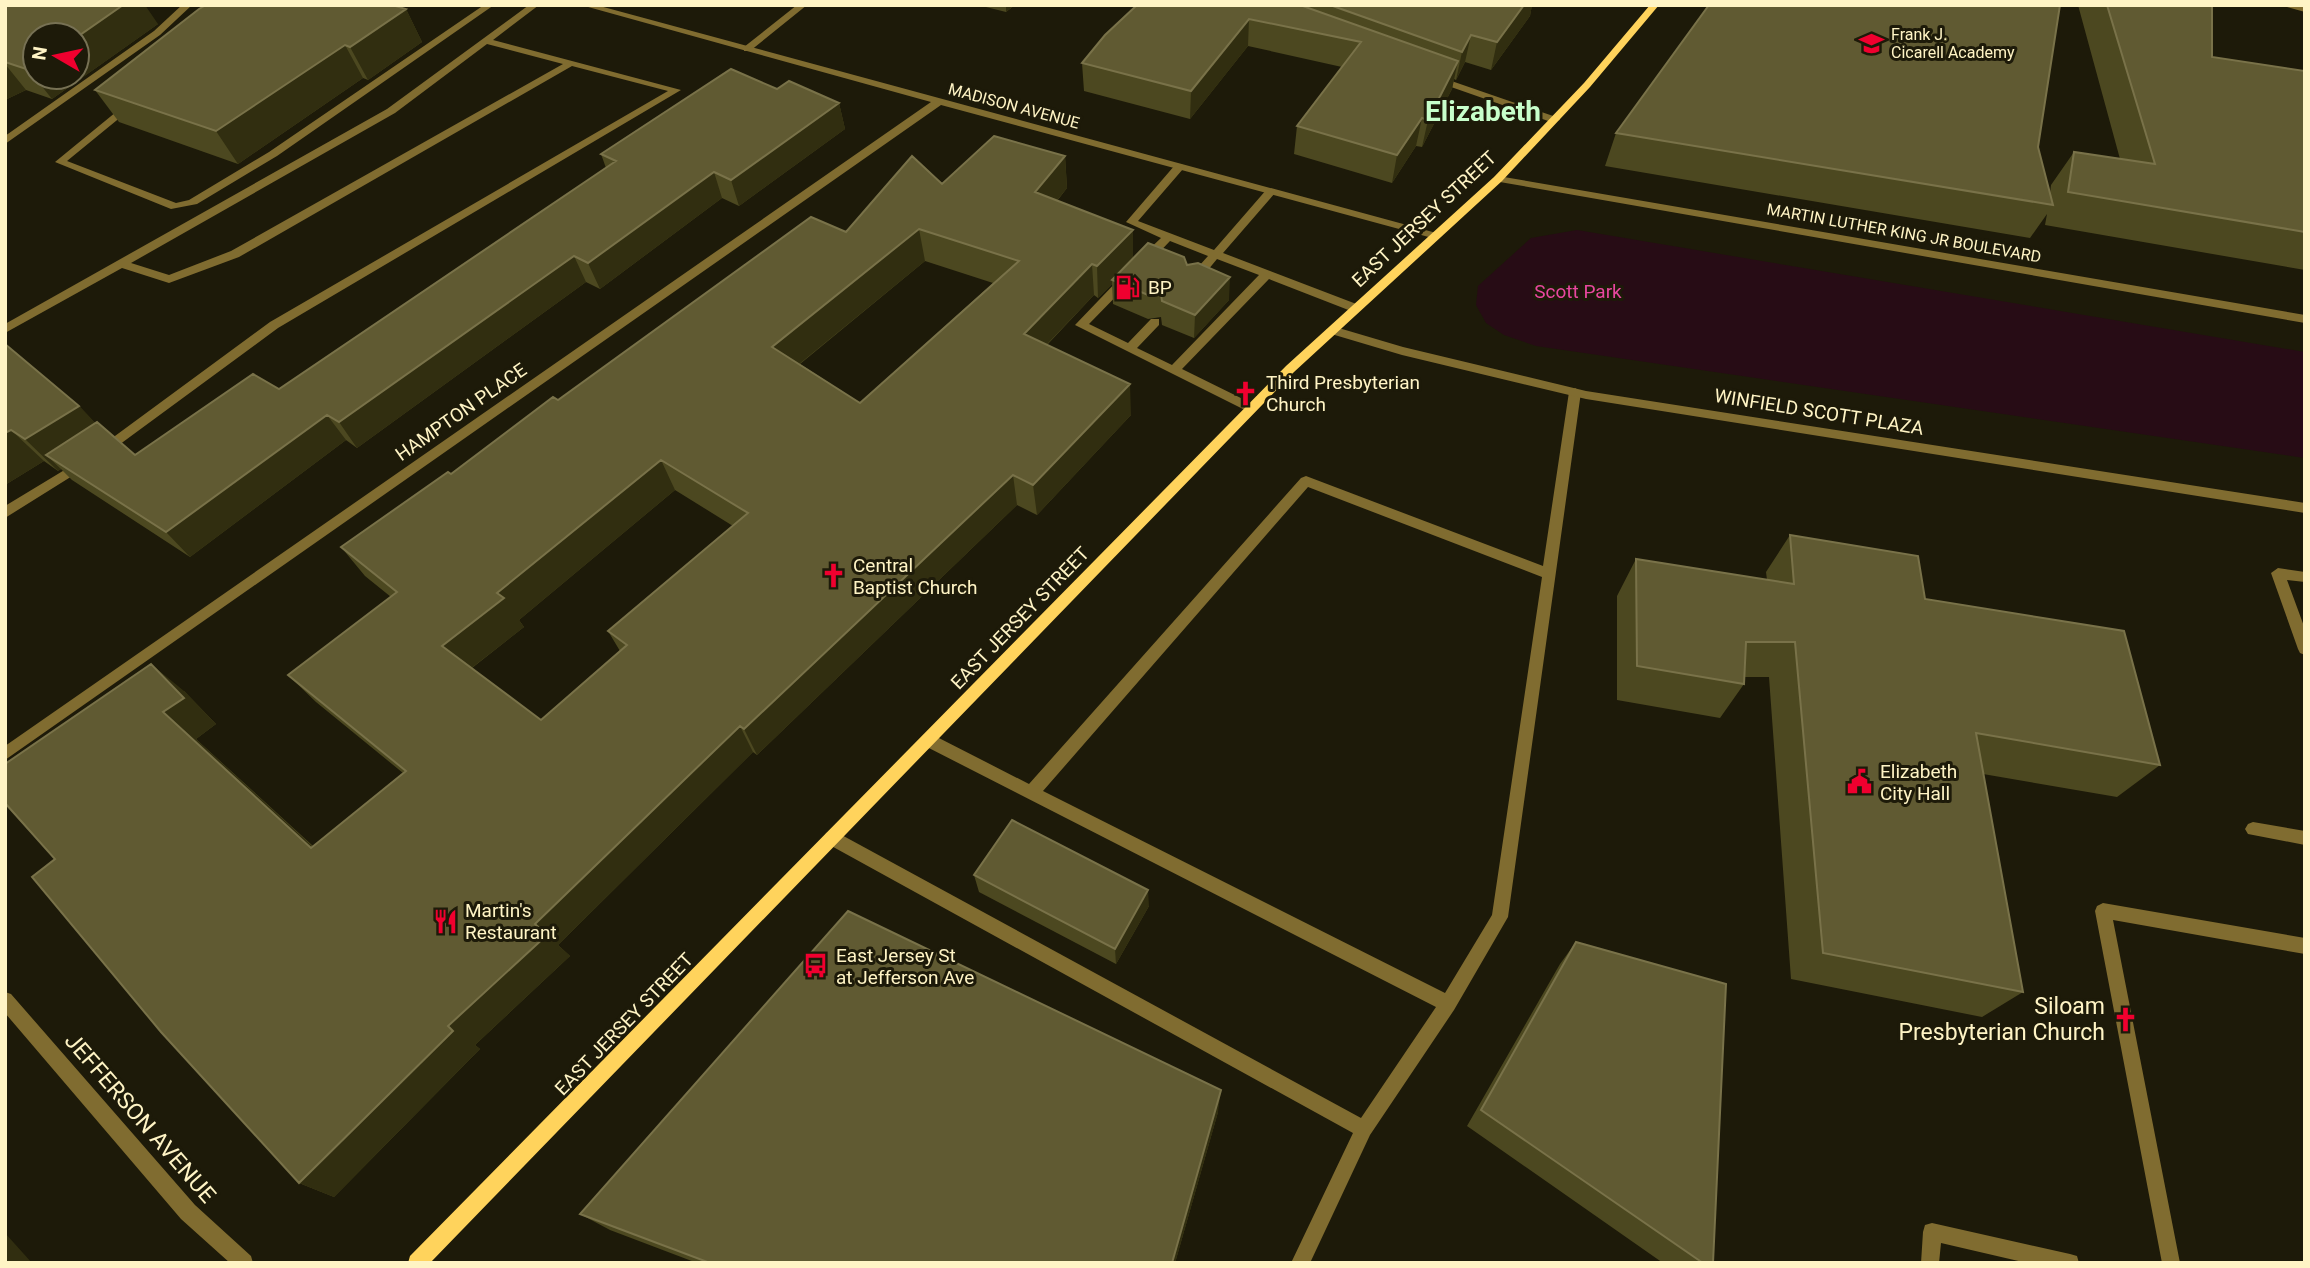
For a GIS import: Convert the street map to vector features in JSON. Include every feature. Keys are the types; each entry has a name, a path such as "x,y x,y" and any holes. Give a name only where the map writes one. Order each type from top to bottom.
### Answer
{"street":[{"path":"5,141 157,33 188,5"},
{"path":"144,94 60,162 175,207 193,202 273,154 490,5"},
{"path":"5,329 391,111 535,5"},
{"name":"MADISON AVENUE","path":"585,5 1436,236"},
{"path":"747,49 803,5"},
{"name":"EAST JERSEY STREET","path":"417,1263 1251,408 1332,330 1498,180 1555,120 1655,5"},
{"path":"2290,5 2305,9"},
{"path":"100,454 274,324 676,90 485,41"},
{"path":"122,264 169,279 235,254 571,63"},
{"path":"1432,77 1555,120"},
{"name":"HAMPTON PLACE","path":"5,754 938,102"},
{"path":"1179,167 1131,222 1355,309"},
{"name":"MARTIN LUTHER KING JR BOULEVARD","path":"1498,180 2305,318"},
{"path":"1190,283 1271,191"},
{"path":"1168,236 1080,325 1251,408"},
{"path":"1175,369 1267,274"},
{"path":"1129,349 1155,322"},
{"name":"WINFIELD SCOTT PLAZA","path":"1332,330 1402,351 1575,392 2305,508"},
{"path":"1300,1263 1364,1129 1448,1004 1500,917 1575,392"},
{"path":"5,513 88,461"},
{"path":"1031,793 1306,481 1549,574"},
{"path":"2305,577 2278,573 2305,649"},
{"path":"928,740 1448,1004"},
{"path":"2253,829 2305,838"},
{"path":"832,838 1364,1129"},
{"path":"2171,1263 2103,911 2305,946"},
{"name":"JEFFERSON AVENUE","path":"5,1000 188,1212 244,1263"},
{"path":"1930,1263 1932,1232 2070,1263"}],"green space":[{"name":"Scott Park","path":"1577,230 2305,352 2305,458 1536,346 1504,335 1486,323 1476,305 1478,286 1531,238"}],"building":[{"path":"5,5 123,5 91,27 91,21 21,21 21,67 5,62"},
{"path":"206,5 392,5 406,9 350,47 345,45 216,131 95,90"},
{"path":"1137,5 1300,5 1458,61 1428,120 1422,118 1397,155 1297,126 1361,42 1249,19 1191,91 1082,63 1105,35"},
{"path":"1330,5 1524,5 1497,42 1471,35 1462,52"},
{"path":"1709,5 2060,5 2038,147 2053,205 1616,133"},
{"path":"2107,5 2212,5 2212,57 2305,71 2305,232 2068,192 2074,152 2155,164"},
{"path":"731,69 777,89 789,81 839,103 731,180 714,172 588,263 574,256 339,422 327,415 166,532 46,455 97,422 135,455 253,374 279,389 616,161 601,154"},
{"path":"994,136 1065,156 1035,192 1133,230 1097,266 1092,264 1024,334 1130,384 1033,485 1013,475 744,729 740,726 535,924 547,935 448,1026 453,1031 299,1183 161,1032 32,877 55,859 5,803 5,764 151,664 184,698 163,712 311,848 406,771 288,675 397,592 341,547 448,472 451,474 553,397 558,400 811,217 846,232 912,156 942,184","holes":["919,229 1019,261 860,403 772,347","661,460 748,513 608,631 627,645 541,720 442,646 504,598 497,593"]},
{"path":"1148,243 1184,257 1187,265 1198,263 1230,277 1195,315 1162,301 1161,294 1148,295 1112,280"},
{"path":"5,344 79,406 25,439 11,430 5,433"},
{"name":"Elizabeth City Hall","path":"1790,535 1918,556 1925,599 2124,631 2160,765 1976,733 2023,992 1823,953 1795,642 1746,642 1744,684 1637,666 1636,559 1794,584"},
{"path":"1012,820 1148,890 1115,949 974,875"},
{"path":"848,911 1221,1090 1172,1263 710,1263 580,1214"},
{"path":"1576,942 1726,984 1713,1263 1703,1263 1481,1110"}],"place":[{"name":"Frank J. Cicarell Academy","path":"1871,43"},
{"name":"BP","path":"1128,287"},
{"name":"Third Presbyterian Church","path":"1246,393"},
{"name":"Central Baptist Church","path":"833,576"},
{"name":"Elizabeth City Hall","path":"1860,782"},
{"name":"Martin's Restaurant","path":"445,921"},
{"name":"East Jersey St at Jefferson Ave","path":"816,966"},
{"name":"Siloam Presbyterian Church","path":"2125,1019"}],"district":[{"name":"Elizabeth","path":"1483,111"}]}
